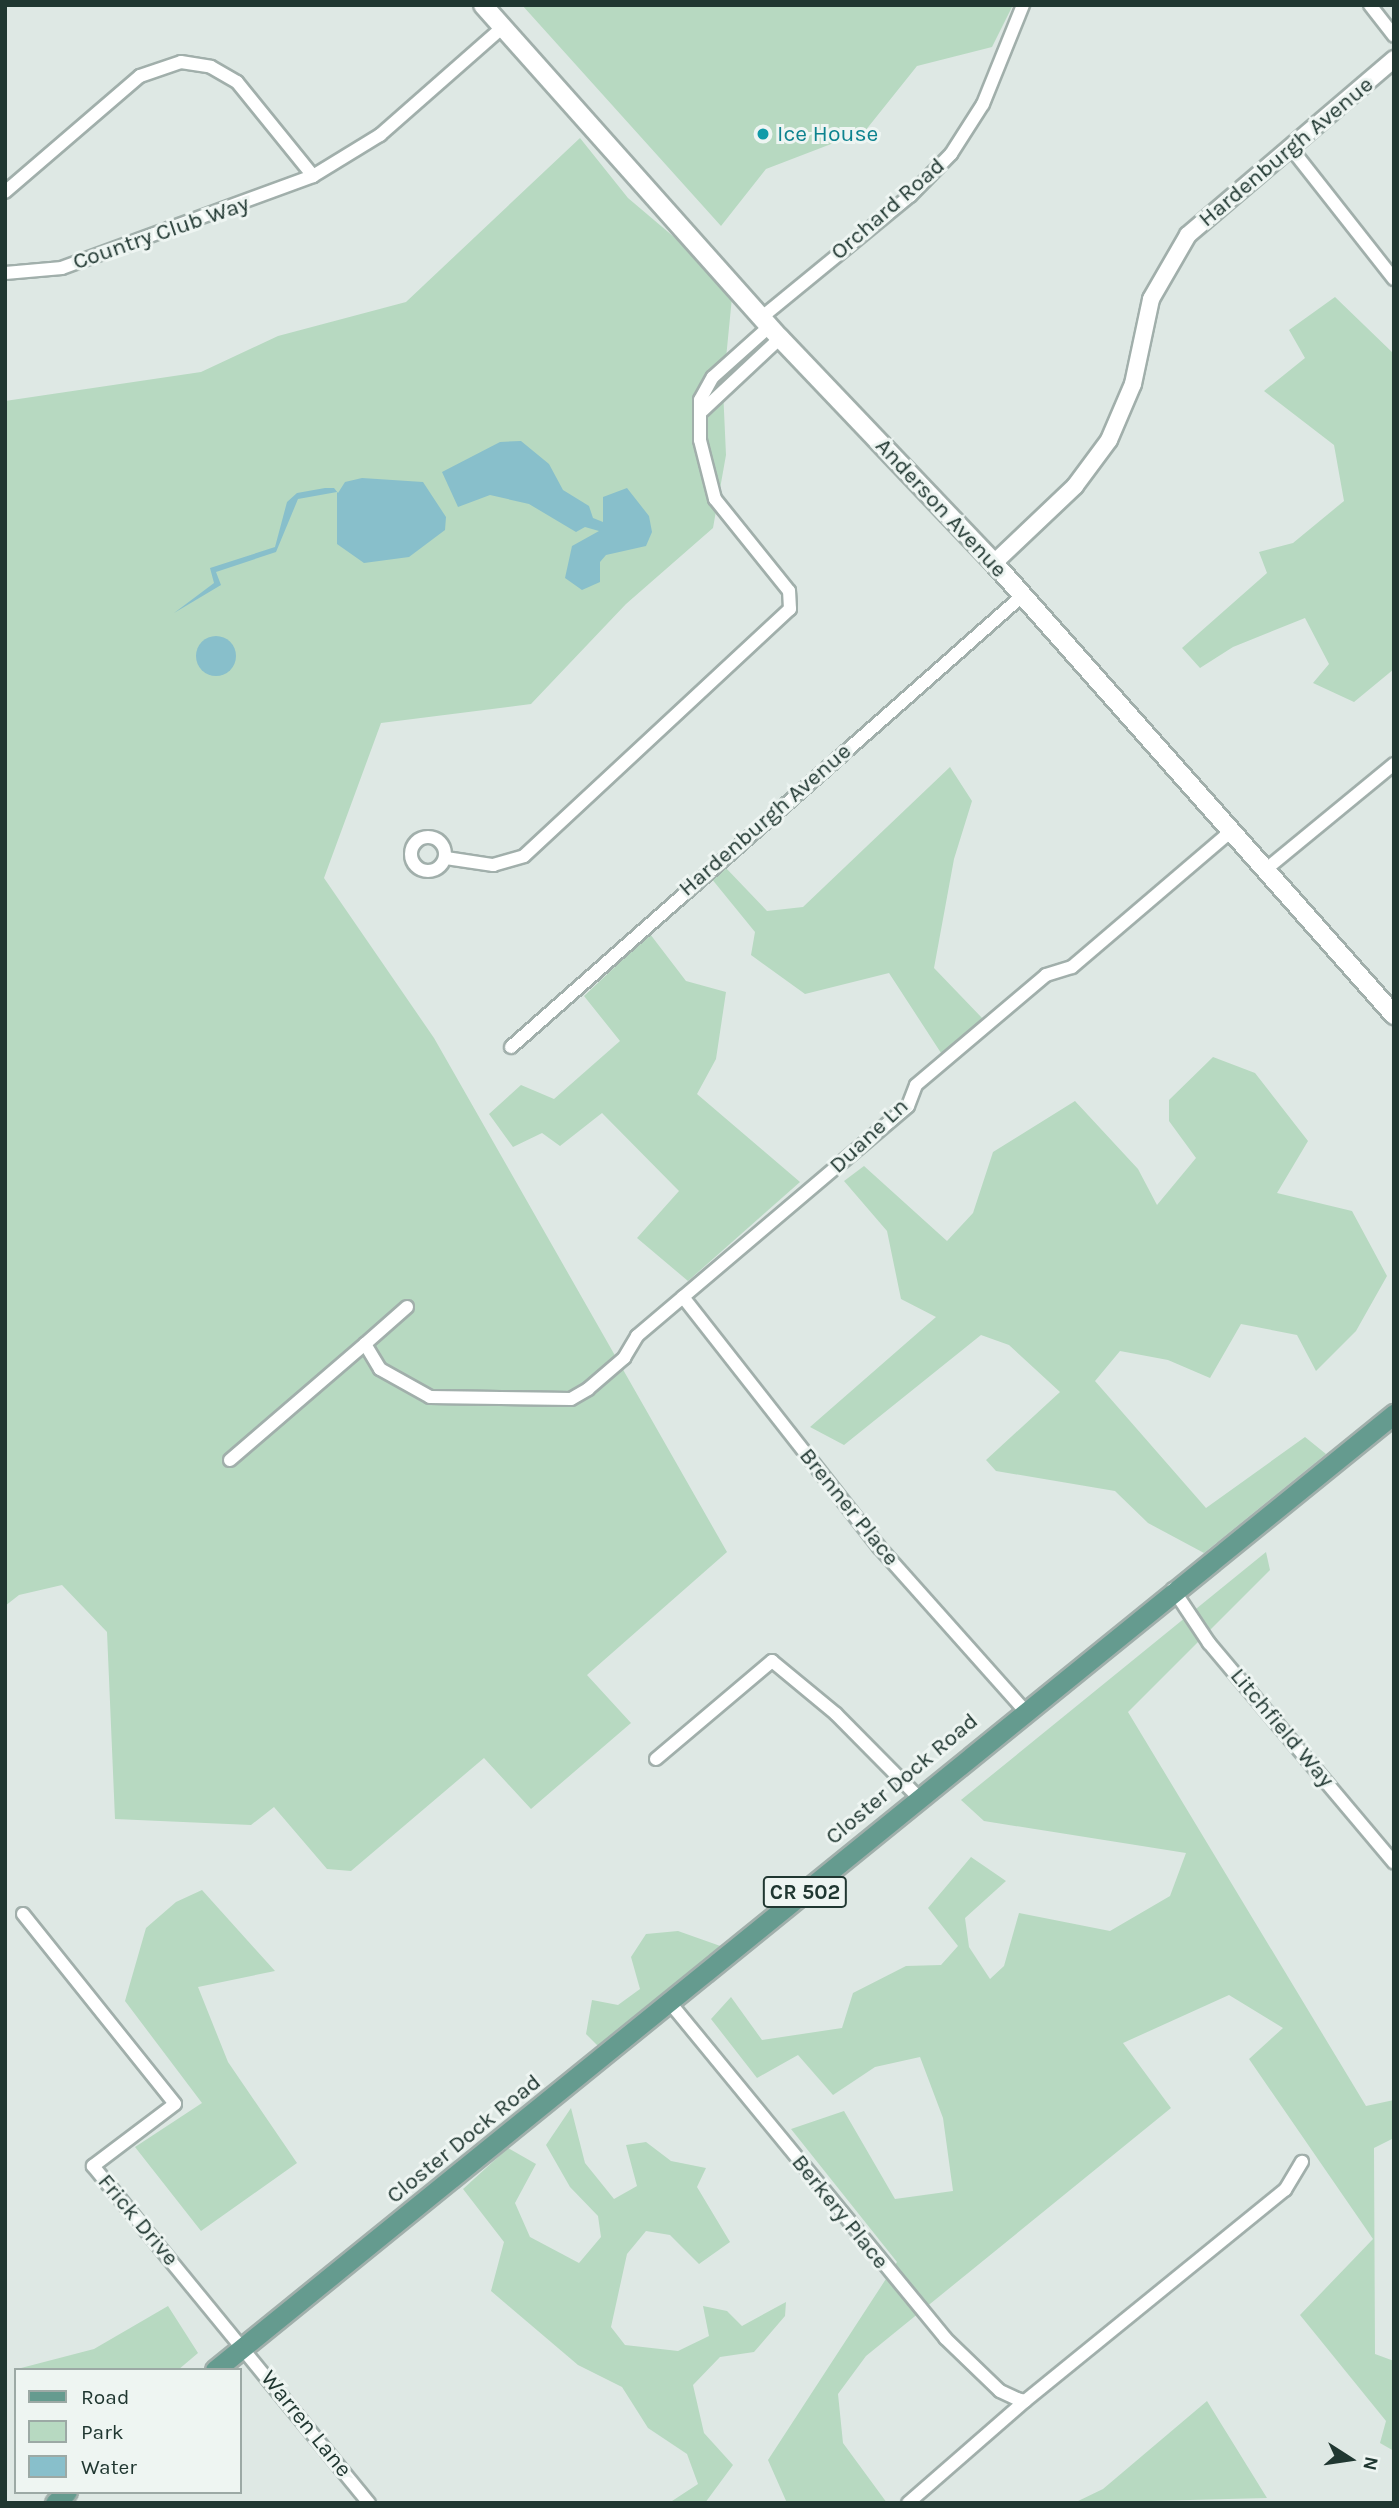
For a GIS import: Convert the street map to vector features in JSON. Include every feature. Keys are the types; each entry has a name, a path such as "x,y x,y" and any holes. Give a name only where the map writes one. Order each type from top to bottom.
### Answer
{"main road":[{"name":"Anderson Avenue","path":"484,5 771,327 994,563 1394,1015"},
{"name":"Closter Dock Road","path":"217,2368 671,2004 1024,1710 1394,1414"}],"street":[{"name":"Orchard Road","path":"446,858 493,865 524,856 790,609 789,591 715,499 700,440 700,400 713,377 771,327 951,154 983,104 1023,5"},
{"path":"1370,5 1394,36"},
{"name":"Country Club Way","path":"5,273 62,268 313,176 380,135 503,27"},
{"name":"Hardenburgh Avenue","path":"994,563 1075,486 1109,440 1133,384 1151,299 1173,256 1203,219 1394,59"},
{"path":"5,192 140,76 181,62 211,67 237,82 313,176"},
{"path":"1290,147 1394,279"},
{"name":"Hardenburgh Avenue","path":"510,1047 1022,596"},
{"path":"1265,870 1394,764"},
{"name":"Duane Ln","path":"365,1344 380,1369 430,1396 536,1401 571,1399 588,1389 683,1297 908,1105 926,1076 1046,975 1072,967 1231,831"},
{"name":"Brenner Place","path":"683,1297 878,1547 1024,1710"},
{"path":"230,1461 407,1307"},
{"name":"Litchfield Way","path":"1174,1589 1209,1643 1394,1863"},
{"path":"656,1759 772,1661 836,1714 918,1797"},
{"name":"Frick Drive","path":"23,1914 175,2104 93,2166 244,2346"},
{"name":"Berkery Place","path":"671,2004 945,2338 1000,2390 1025,2401"},
{"path":"908,2503 1025,2401 1285,2190 1302,2162"},
{"name":"Warren Lane","path":"244,2346 369,2503"}],"green space":[{"path":"522,5 1013,5 992,47 917,66 865,131 766,169 721,226"},
{"path":"580,138 628,198 733,287 723,389 726,455 713,528 626,604 531,704 381,723 324,878 434,1038 727,1552 587,1675 631,1723 531,1809 484,1758 351,1871 327,1869 274,1807 251,1825 115,1819 107,1632 62,1585 19,1595 5,1606 5,401 201,372 278,336 406,302"},
{"path":"1335,297 1394,354 1394,669 1354,702 1313,683 1329,664 1305,618 1233,647 1200,668 1182,648 1267,573 1259,552 1293,543 1344,501 1334,445 1264,391 1305,358 1289,330"},
{"path":"950,767 972,801 954,859 934,968 984,1020 943,1056 889,973 805,994 751,955 755,932 711,878 725,867 767,911 803,907"},
{"path":"650,934 686,981 726,992 716,1059 697,1094 800,1182 688,1281 637,1238 679,1191 602,1113 560,1146 542,1133 513,1147 489,1114 521,1085 554,1099 620,1041 584,996"},
{"path":"1213,1057 1255,1073 1308,1141 1277,1193 1352,1211 1387,1276 1356,1331 1316,1371 1297,1335 1241,1324 1210,1378 1168,1360 1120,1351 1095,1381 1206,1508 1305,1437 1326,1454 1204,1553 1148,1523 1115,1491 996,1471 986,1460 1060,1392 1009,1345 981,1335 844,1445 810,1427 936,1317 901,1299 887,1231 844,1181 864,1166 947,1241 973,1213 993,1152 1075,1101 1138,1169 1157,1205 1196,1158 1169,1121 1169,1100"},
{"path":"1266,1552 1270,1570 1128,1712 1366,2106 1394,2100 1394,2138 1374,2148 1375,2354 1394,2361 1394,2451 1380,2443 1386,2421 1300,2315 1373,2239 1249,2059 1283,2028 1229,1995 1123,2043 1171,2108 866,2356 838,2394 843,2443 887,2503 787,2503 768,2460 897,2262 791,2129 844,2111 895,2199 953,2191 943,2118 920,2057 875,2067 833,2095 798,2055 757,2078 711,2019 731,1997 762,2040 842,2028 853,1993 906,1966 941,1965 958,1946 928,1908 971,1857 1006,1881 965,1918 969,1947 990,1979 1004,1966 1019,1913 1110,1931 1170,1896 1186,1853 984,1821 961,1800"},
{"path":"202,1890 275,1971 198,1987 228,2062 297,2163 201,2231 135,2147 202,2103 125,2001 146,1928 176,1902"},
{"path":"678,1931 726,1948 603,2051 586,2034 592,2000 618,2005 640,1989 631,1957 646,1934"},
{"path":"571,2108 585,2163 614,2199 637,2186 626,2145 646,2142 671,2161 706,2168 697,2187 730,2242 699,2264 670,2235 646,2231 627,2254 611,2327 625,2345 678,2351 709,2336 703,2306 727,2311 742,2326 786,2302 785,2316 754,2352 720,2357 693,2385 704,2433 733,2465 705,2503 669,2503 698,2484 687,2454 648,2428 622,2387 578,2365 491,2291 504,2242 463,2189 508,2148 536,2164 515,2203 530,2237 579,2263 601,2237 598,2216 570,2187 546,2145"},
{"path":"168,2306 198,2353 180,2368 21,2368 94,2349"},
{"path":"1207,2401 1267,2498 1074,2503 1103,2489"}],"water":[{"path":"521,441 549,464 563,490 589,506 593,518 603,522 603,497 627,488 649,516 652,532 646,546 606,555 600,562 600,582 582,590 565,578 572,546 599,531 585,527 576,532 529,504 490,495 458,507 442,472 500,442"},
{"path":"362,478 423,482 446,517 445,530 409,557 364,563 337,544 337,492 298,499 276,552 216,572 221,585 174,613 214,583 210,568 275,547 287,502 297,493 334,488 338,493 345,482"},
{"path":"216,636 224,637 230,642 235,648 235,664 230,670 224,675 216,676 208,675 202,670 197,664 196,656 197,648 202,642 208,637"}],"place":[{"name":"Ice House","path":"763,134"}]}
